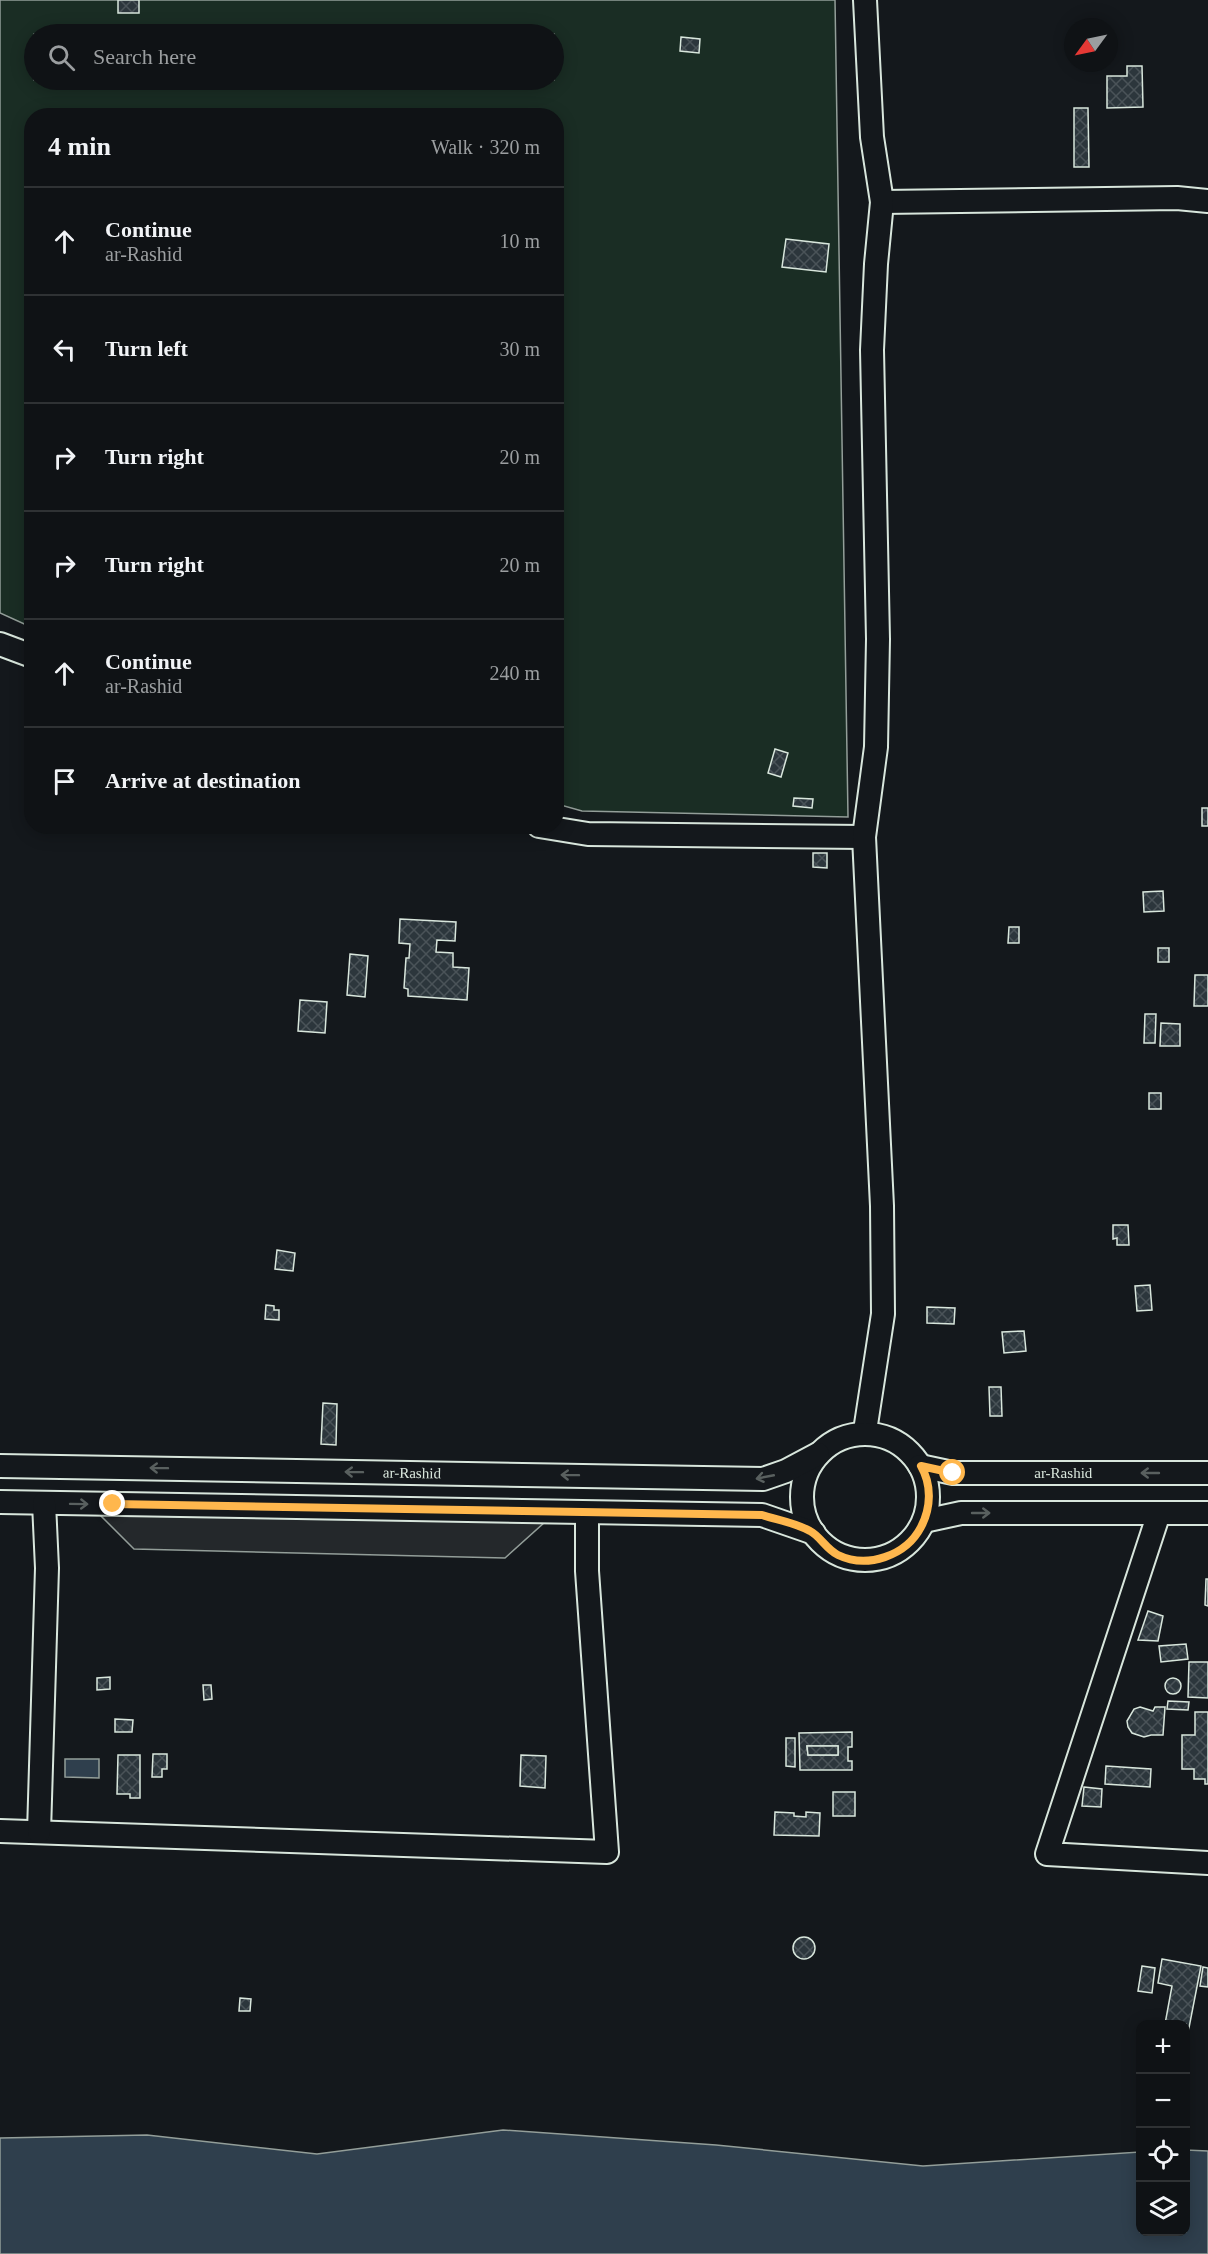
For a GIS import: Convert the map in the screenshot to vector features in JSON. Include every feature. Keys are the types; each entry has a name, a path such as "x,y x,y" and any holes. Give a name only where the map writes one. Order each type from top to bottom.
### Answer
{"street":[{"path":"865,0 872,136 882,202 876,264 872,350 878,639 876,747 864,837 882,1206 883,1314 865,1431"},
{"path":"882,202 1177,198 1208,201"},
{"path":"0,644 24,653"},
{"path":"564,830 588,834 864,837"},
{"path":"865,1431 897,1441 914,1455 925,1473 929,1495 924,1521 916,1536 900,1550 880,1559 859,1560 838,1555 821,1543 809,1527 802,1507 802,1487 808,1468 818,1454 837,1440 865,1431"},
{"name":"ar-Rashid","path":"0,1466 763,1479 786,1472 818,1454"},
{"name":"ar-Rashid","path":"921,1466 953,1473 1208,1473"},
{"path":"0,1502 762,1515 814,1533"},
{"path":"39,1832 46,1568 44,1503"},
{"path":"0,1831 607,1852 587,1571 587,1513"},
{"path":"924,1521 962,1513 1208,1513"},
{"path":"1159,1513 1047,1854 1208,1863"}],"green space":[{"path":"0,0 835,0 848,817 582,811 564,806 564,108 24,108 24,624 0,613"}],"shaded area":[{"path":"97,1512 545,1522 505,1558 134,1549"}],"water":[{"path":"65,1759 99,1759 99,1778 65,1777"},
{"path":"503,2130 716,2145 923,2166 1136,2152 1136,2236 1190,2236 1190,2150 1208,2151 1208,2254 0,2254 0,2138 147,2135 317,2154"}],"building":[{"path":"118,0 139,0 139,13 118,13"},
{"path":"681,37 700,39 699,53 680,51"},
{"path":"1127,66 1142,66 1143,107 1107,108 1107,76 1127,76"},
{"path":"1074,108 1088,108 1089,167 1074,167"},
{"path":"786,239 829,244 826,272 782,267"},
{"path":"775,749 788,753 781,777 768,773"},
{"path":"794,798 813,799 812,808 793,806"},
{"path":"1202,808 1208,808 1208,826 1202,826"},
{"path":"813,853 827,853 827,868 813,867"},
{"path":"1163,891 1164,911 1144,912 1143,892"},
{"path":"400,919 456,922 455,941 437,940 436,952 453,953 453,967 469,968 467,1000 408,996 408,989 404,988 406,958 409,958 410,944 399,943"},
{"path":"1009,927 1019,927 1019,943 1008,943"},
{"path":"1158,948 1169,948 1169,962 1158,962"},
{"path":"350,954 368,956 365,997 347,995"},
{"path":"1195,975 1208,975 1208,1006 1194,1006"},
{"path":"300,1000 327,1002 325,1033 298,1031"},
{"path":"1145,1014 1156,1014 1155,1043 1144,1043"},
{"path":"1161,1023 1180,1024 1180,1046 1160,1046"},
{"path":"1149,1093 1161,1093 1161,1109 1149,1109"},
{"path":"1113,1225 1128,1225 1129,1245 1117,1245 1117,1238 1113,1239"},
{"path":"277,1250 295,1253 293,1271 275,1269"},
{"path":"1150,1285 1152,1310 1137,1311 1135,1286"},
{"path":"266,1305 274,1306 274,1310 279,1310 279,1320 265,1319"},
{"path":"927,1307 955,1308 954,1324 927,1323"},
{"path":"1024,1331 1026,1351 1004,1353 1002,1332"},
{"path":"989,1387 1001,1387 1002,1416 990,1416"},
{"path":"323,1403 337,1404 336,1445 321,1444"},
{"path":"1206,1579 1208,1579 1208,1606 1205,1605"},
{"path":"1148,1611 1163,1616 1158,1641 1138,1640"},
{"path":"1186,1644 1188,1659 1161,1662 1159,1646"},
{"path":"1189,1662 1208,1662 1208,1698 1188,1697"},
{"path":"110,1677 110,1689 97,1690 97,1678"},
{"path":"1170,1678 1176,1678 1181,1686 1179,1692 1170,1694 1165,1689 1165,1683"},
{"path":"203,1685 211,1685 212,1699 204,1700"},
{"path":"1168,1701 1189,1702 1188,1710 1167,1709"},
{"path":"1140,1707 1153,1711 1155,1707 1165,1707 1163,1735 1144,1737 1132,1733 1127,1721 1134,1709"},
{"path":"1195,1712 1208,1712 1208,1784 1205,1784 1205,1779 1194,1779 1194,1769 1182,1769 1182,1735 1195,1735"},
{"path":"115,1719 133,1720 132,1732 115,1732"},
{"path":"852,1732 852,1747 848,1747 848,1761 852,1761 852,1770 800,1770 799,1733","holes":["807,1746 838,1746 838,1755 808,1755"]},
{"path":"786,1738 795,1738 795,1767 786,1766"},
{"path":"807,1746 838,1746 838,1755 808,1755"},
{"path":"153,1754 167,1754 167,1769 162,1769 162,1777 152,1777"},
{"path":"118,1755 140,1755 140,1798 130,1798 130,1794 117,1794"},
{"path":"521,1755 546,1756 545,1788 520,1786"},
{"path":"1106,1766 1151,1769 1150,1787 1105,1784"},
{"path":"1084,1787 1102,1789 1101,1807 1082,1806"},
{"path":"833,1792 855,1792 855,1816 833,1816"},
{"path":"775,1812 794,1813 794,1816 806,1817 806,1812 820,1813 819,1836 774,1835"},
{"path":"804,1937 812,1940 815,1948 812,1956 804,1959 796,1956 793,1948 796,1940"},
{"path":"1162,1959 1201,1966 1190,2023 1190,2020 1166,2020 1172,1986 1158,1983"},
{"path":"1142,1966 1155,1968 1152,1993 1138,1991"},
{"path":"1203,1967 1208,1968 1208,1987 1200,1986"},
{"path":"240,1998 251,1999 250,2011 239,2011"}],"route":[{"path":"113,1504 762,1515 809,1530 821,1543 838,1555 859,1560 880,1559 900,1550 916,1536 926,1516 929,1495 925,1473 921,1466 953,1473"}]}
